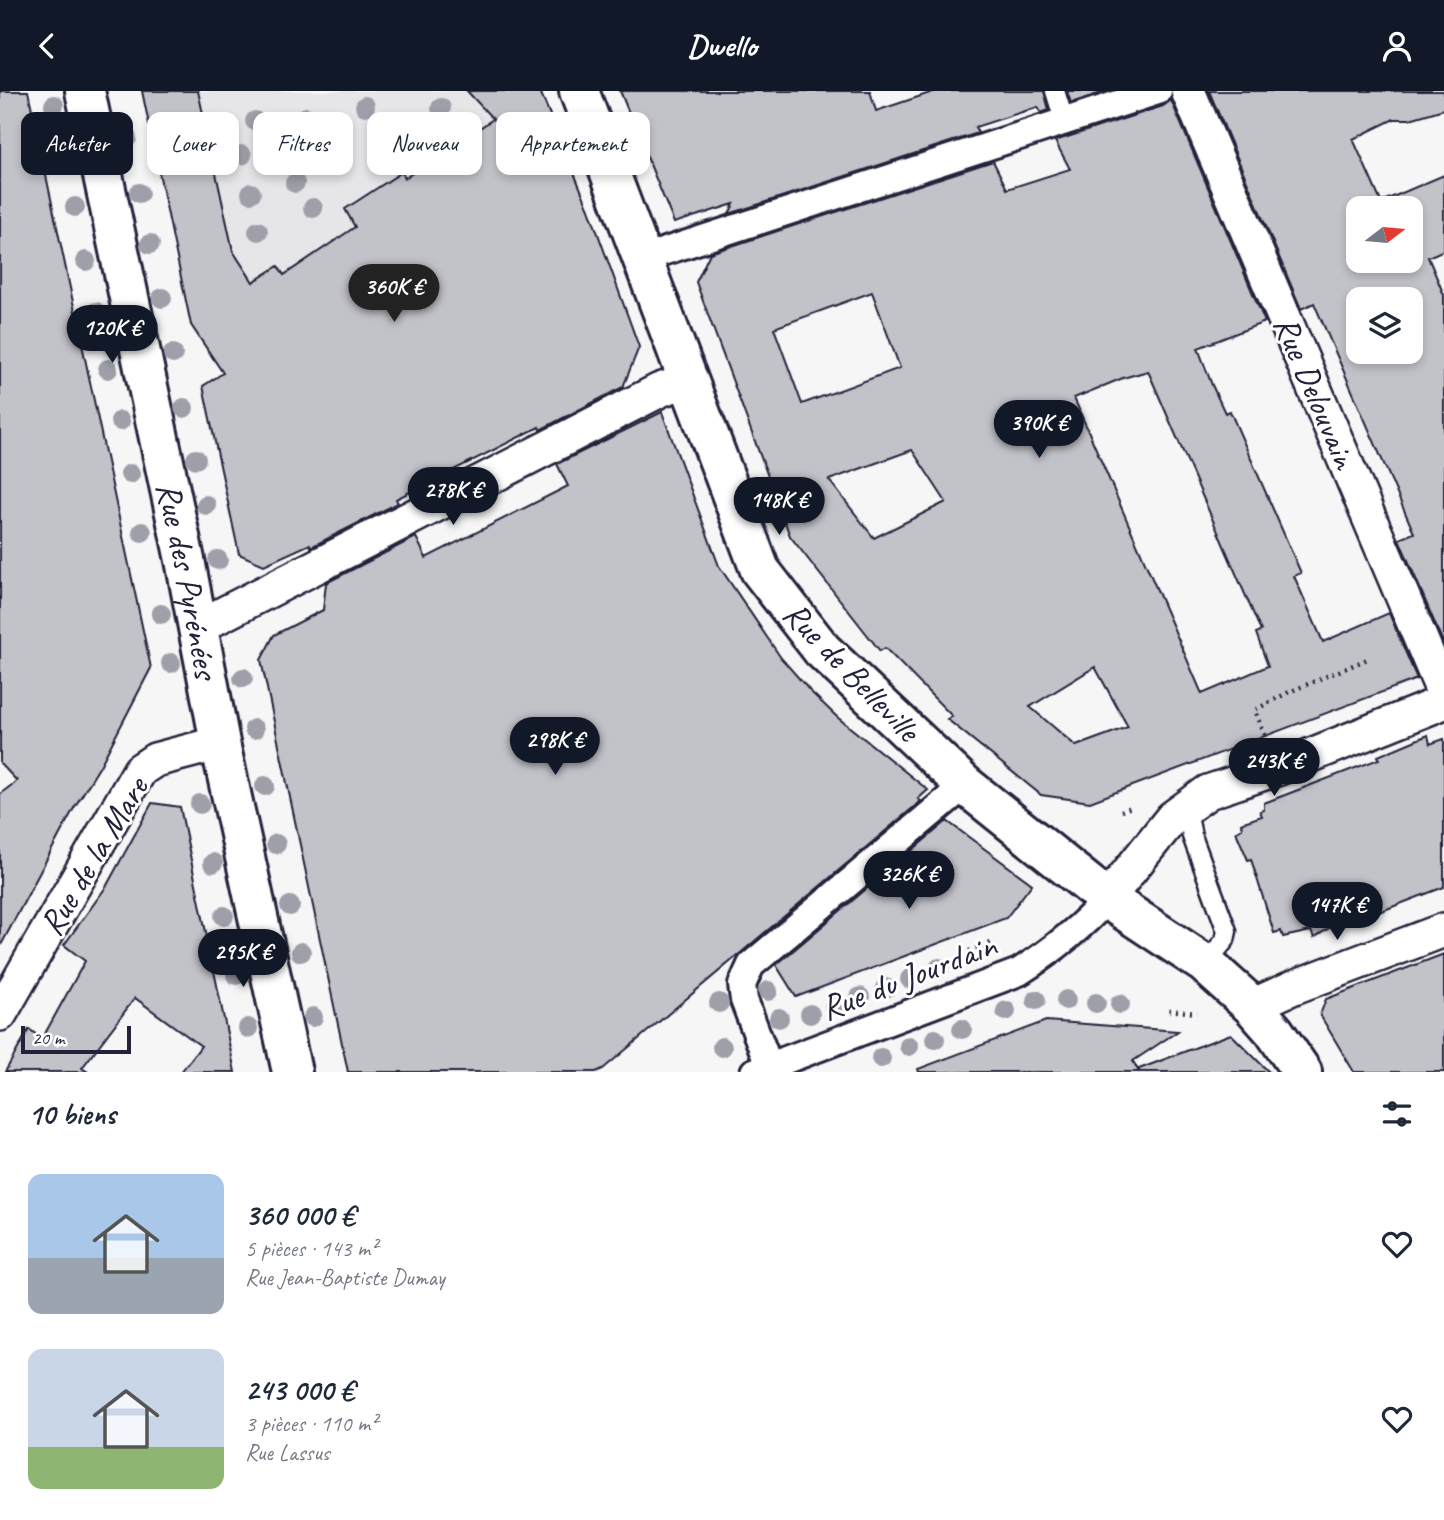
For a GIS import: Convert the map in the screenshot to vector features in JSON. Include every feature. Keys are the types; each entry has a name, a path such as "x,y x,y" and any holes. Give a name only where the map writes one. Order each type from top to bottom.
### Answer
{"main road":[{"name":"Rue des Pyrénées","path":"85,91 220,743 292,1072"},
{"name":"Rue de Belleville","path":"579,91 760,570 822,650 965,785 1107,899 1205,964 1252,1006 1274,1031 1303,1072"}],"street":[{"path":"644,258 1158,91"},
{"name":"Rue Delouvain","path":"1188,91 1444,694"},
{"path":"198,627 660,390 689,380"},
{"path":"1107,899 1172,818 1208,792 1279,768 1444,702"},
{"name":"Rue de la Mare","path":"0,1014 140,770 155,760 220,743"},
{"path":"761,1069 742,985 751,965 965,785"},
{"name":"Rue du Jourdain","path":"761,1069 1019,972 1085,924 1107,899"},
{"path":"1252,1006 1294,987 1444,930"}],"lane":[{"path":"1055,91 1064,120"},
{"path":"1192,803 1189,821 1192,836 1227,931 1225,940 1205,964"}],"path":[{"path":"1279,768 1255,710 1289,692 1370,658"},
{"path":"1121,811 1138,805"},
{"path":"969,951 994,942"},
{"path":"1169,1010 1196,1013"}],"shaded area":[{"path":"142,91 533,91 502,112 496,112 496,116 482,126 482,112 367,112 367,175 409,175 223,373 191,325 160,175 239,175 239,112 147,112 147,115"}],"building":[{"path":"0,91 28,91 32,112 21,112 21,175 46,175 151,668 0,947 0,794 17,781 0,763"},
{"path":"142,91 198,91 203,112 147,112 147,115"},
{"path":"467,91 540,91 549,112 496,112 496,175 575,175 639,347 623,387 396,499 398,503 311,547 310,544 264,565 239,554 203,386 223,373 191,325 160,175 216,175 233,251 253,282 278,266 284,275 355,227 345,209 397,175 404,175 405,178 409,175 482,175 482,126 493,119"},
{"path":"620,91 870,91 876,111 936,91 1044,91 1049,110 1041,113 1038,107 975,127 978,133 729,214 734,204 674,223 650,164 650,112 629,112"},
{"path":"1067,91 1107,91 1071,103"},
{"path":"1209,91 1444,91 1444,109 1410,119 1394,119 1353,139 1378,196 1346,196 1346,273 1423,273 1423,196 1395,196 1444,175 1444,250 1428,257 1444,295 1444,645 1399,539 1414,533 1314,303 1301,309"},
{"path":"1171,100 1265,322 1198,348 1225,413 1230,411 1301,573 1294,576 1323,642 1389,613 1417,679 1090,802 1041,795 947,719 952,716 885,648 880,651 790,536 696,282 710,253 993,161 1007,189 1070,169 1055,141 1163,106","holes":["872,292 900,368 802,404 774,328","1148,371 1261,631 1256,633 1268,666 1202,694 1074,398","912,450 946,502 874,538 829,480","1095,667 1128,727 1076,746 1030,707"]},
{"path":"662,412 719,566 781,658 837,717 928,790 918,799 921,801 603,1069 596,1072 348,1072 261,660 274,635 323,610 326,583 416,537 426,558 568,486 557,464"},
{"path":"1428,735 1430,744 1444,739 1444,887 1353,922 1358,909 1314,938 1311,931 1283,937 1281,931 1274,933 1251,859 1248,860 1236,832 1242,828 1241,823 1262,816 1260,811 1264,810 1264,803 1379,759 1378,756"},
{"path":"152,803 180,807 235,1072 181,1072 201,1046 135,998 82,1068 88,1072 5,1072 29,1029 42,1039 85,961 64,945 106,887"},
{"path":"947,821 1032,884 1006,918 796,997 776,965"},
{"path":"1444,954 1444,1072 1354,1072 1320,1015 1326,999"},
{"path":"1046,1021 1178,1031 1133,1061 1139,1072 919,1072 918,1069"},
{"path":"1231,1034 1269,1072 1139,1072 1139,1069"}]}
